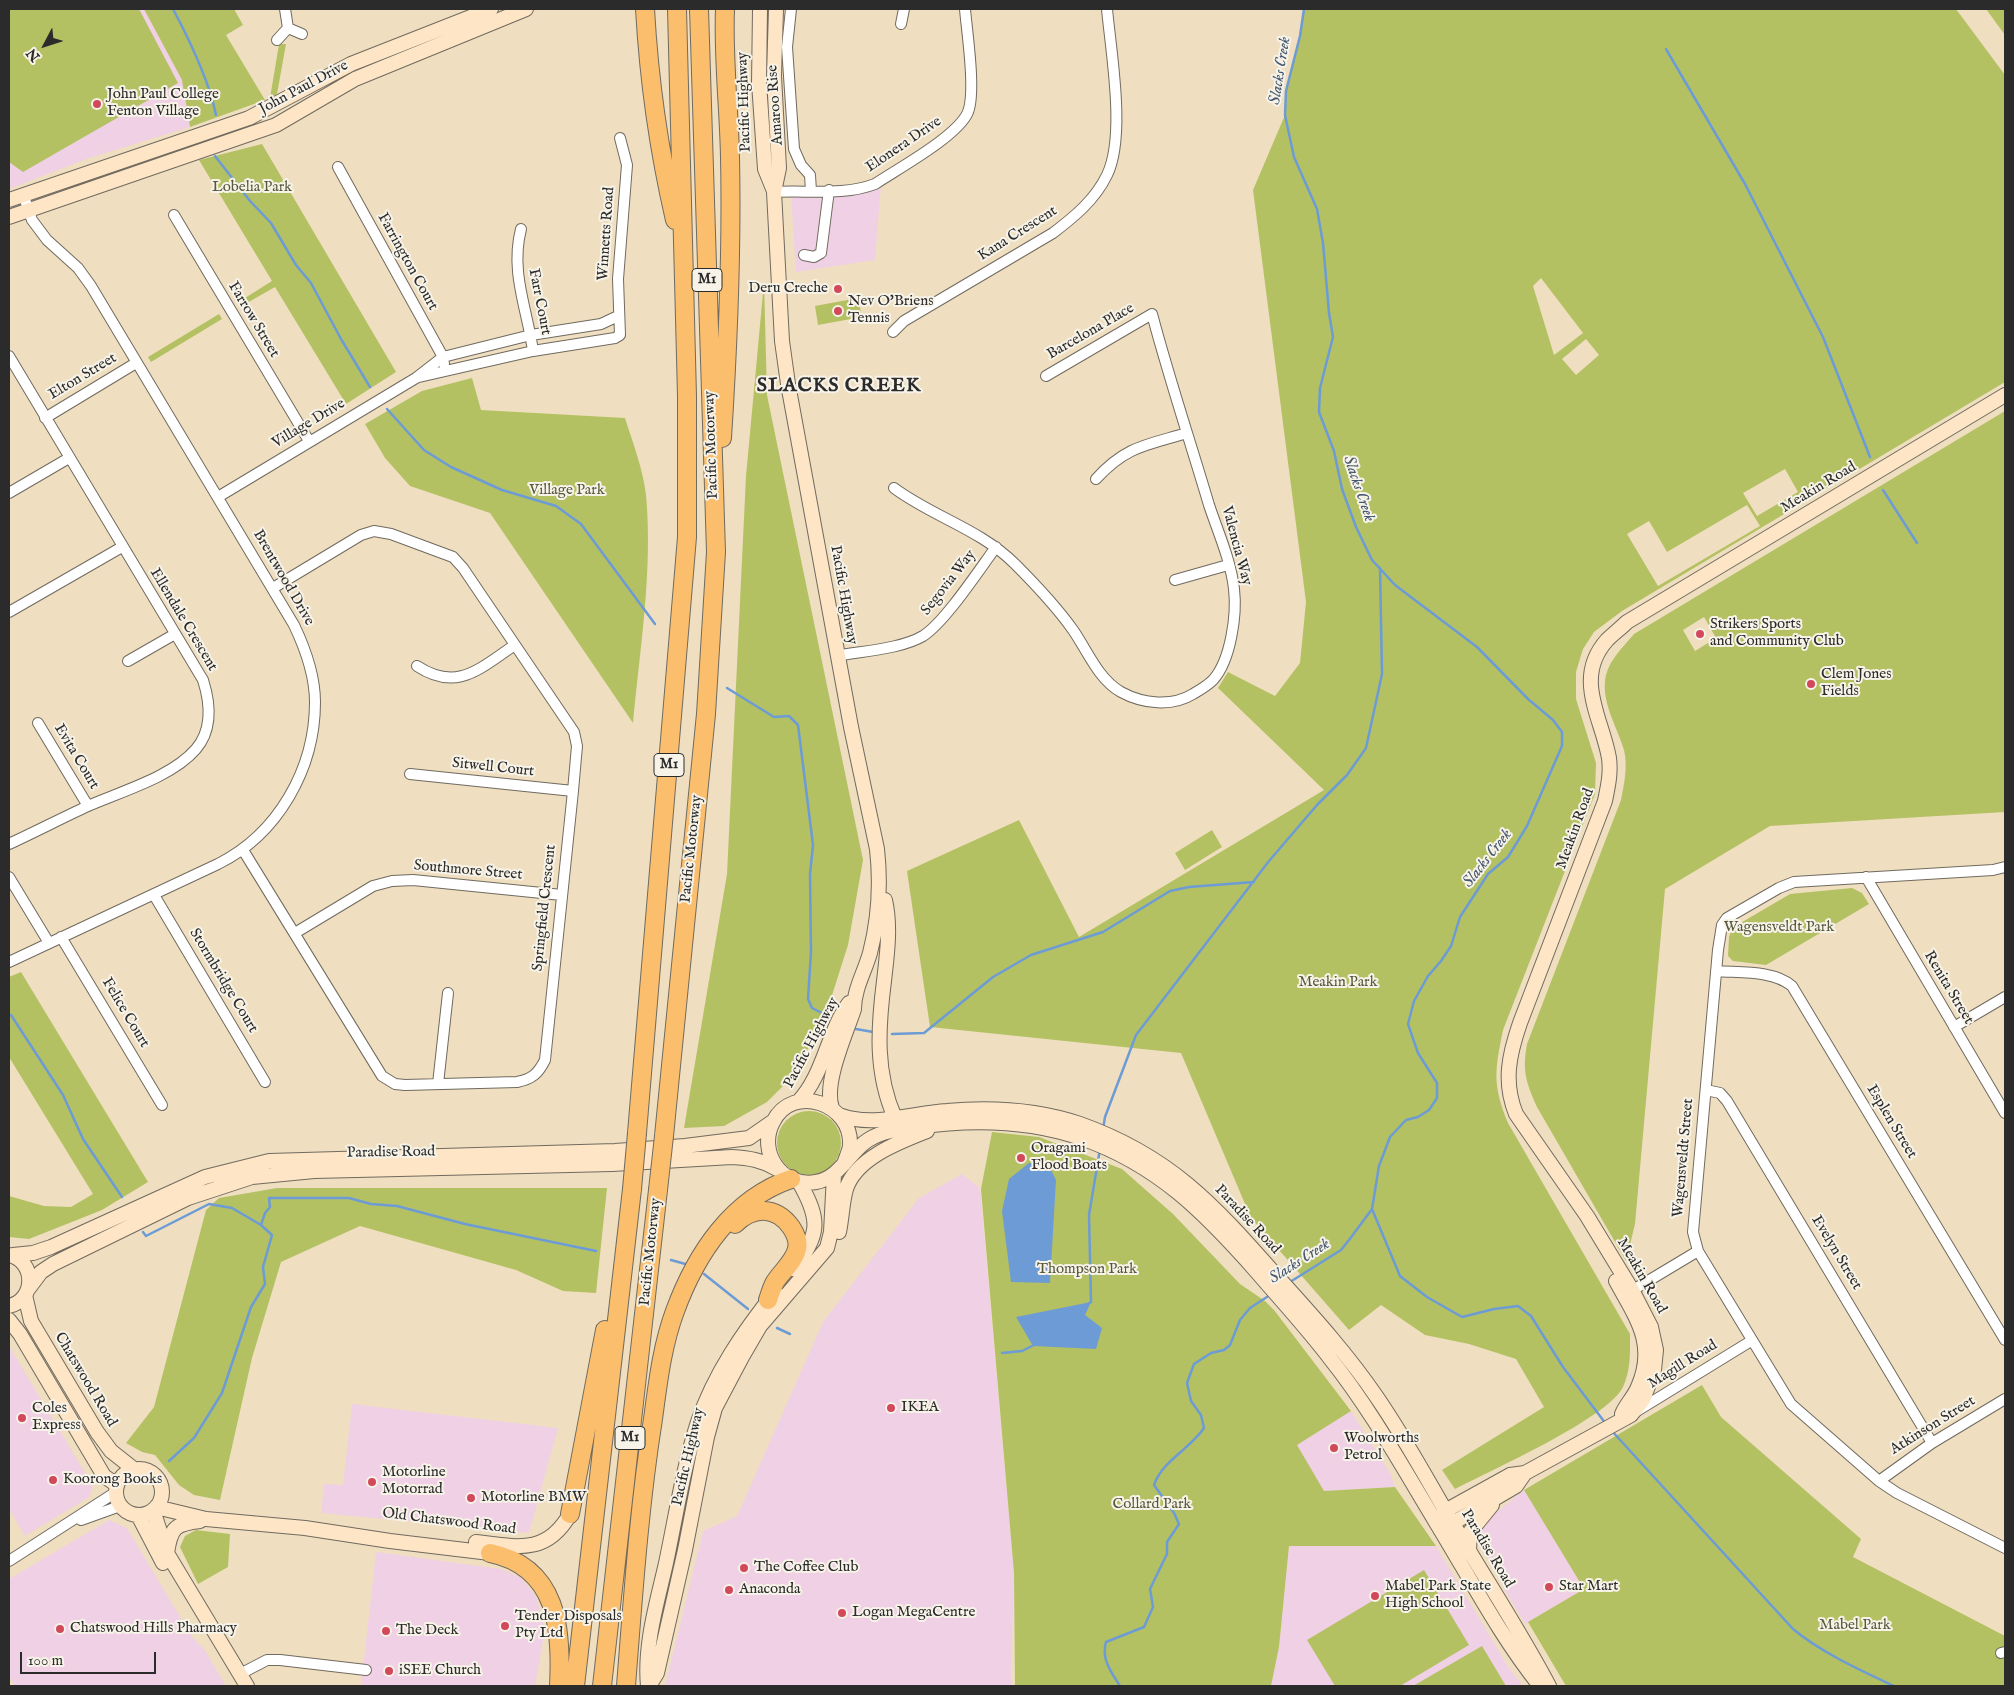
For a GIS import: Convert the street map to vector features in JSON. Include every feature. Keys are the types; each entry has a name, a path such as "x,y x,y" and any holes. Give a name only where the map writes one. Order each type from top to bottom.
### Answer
{"highway":[{"path":"645,9 648,52 662,165 684,257"},
{"name":"Pacific Motorway","path":"575,1686 632,1189 687,537 687,396 677,9"},
{"name":"Pacific Motorway","path":"602,1686 664,1136 706,714 716,552 699,9"},
{"path":"716,552 726,369 730,158 724,37 725,9"},
{"path":"626,1686 643,1481 663,1354 675,1311 697,1263 722,1226 747,1202 762,1191 790,1178"},
{"path":"570,1514 632,1189"},
{"path":"714,1240 740,1218 760,1210 775,1212 788,1223 797,1239 797,1249 792,1260 775,1282 768,1300"},
{"path":"490,1553 508,1556 525,1568 540,1581 552,1601 558,1620 560,1645 559,1686"}],"main road":[{"name":"John Paul Drive","path":"9,200 250,118 351,64 491,9"},
{"name":"John Paul Drive","path":"9,217 276,125 355,79 526,9"},
{"name":"Pacific Highway","path":"760,9 759,84 765,169 774,192"},
{"name":"Pacific Highway","path":"776,9 774,76 778,168 774,192 782,341 837,656 878,849 881,893 871,947 854,998 854,1009 830,1093 836,1112"},
{"name":"Meakin Road","path":"1437,1524 1510,1475 1525,1473 1625,1418 1648,1391 1656,1361 1652,1327 1628,1293 1587,1216 1576,1203 1516,1114 1510,1098 1507,1078 1510,1056 1520,1023 1605,801 1610,780 1609,759 1592,704 1590,679 1596,659 1606,642 1627,622 2005,395"},
{"path":"881,893 886,901 888,932 880,1022 879,1057 882,1081 895,1118"},
{"name":"Pacific Highway","path":"798,1102 812,1083 839,1021 854,998"},
{"path":"810,1101 836,1112 848,1130 850,1147 844,1164 834,1174 818,1182 790,1178 770,1156 768,1139 772,1122 779,1113 798,1102 810,1101"},
{"name":"Paradise Road","path":"836,1112 860,1121 946,1111 992,1109 1040,1115 1122,1148 1153,1158 1182,1178 1210,1201 1274,1282 1341,1350 1377,1397 1549,1686"},
{"name":"Paradise Road","path":"11,1255 33,1253 51,1247 205,1177 269,1161 615,1151 685,1146 749,1138 772,1122"},
{"name":"Paradise Road","path":"844,1164 858,1147 874,1136 901,1129 949,1123 1001,1122 1067,1127"},
{"path":"793,1288 813,1276 833,1252 840,1230 846,1191 859,1168 898,1144 949,1123"},
{"name":"Paradise Road","path":"27,1292 41,1272 62,1259 188,1198 252,1177 314,1171 612,1164 732,1157 749,1158 767,1163 790,1178"},
{"name":"Pacific Highway","path":"649,1686 656,1674 685,1550 707,1437 715,1408 760,1326 827,1248 831,1232 834,1174"},
{"name":"Pacific Highway","path":"649,1686 646,1668 654,1617 696,1430 716,1378 768,1300 808,1250 815,1232 815,1216 790,1178"},
{"name":"Chatswood Road","path":"11,1255 28,1269 30,1278 27,1292 31,1320 97,1432 111,1451 135,1470"},
{"path":"9,1306 20,1301 27,1292"},
{"name":"Paradise Road","path":"1291,1301 1357,1395 1501,1631 1540,1686"},
{"path":"9,1320 20,1334 104,1476 116,1489 120,1506 130,1514 138,1515 157,1504"},
{"path":"116,1489 124,1475 135,1470 147,1471 159,1482 157,1504 167,1553 242,1682"},
{"name":"Meakin Road","path":"1449,1517 1501,1495 1516,1486 1525,1473"},
{"path":"1469,1550 1470,1532 1501,1495"},
{"name":"Old Chatswood Road","path":"157,1504 206,1519 342,1533 490,1553"},
{"name":"Old Chatswood Road","path":"342,1533 360,1528 520,1548 541,1544 552,1537 562,1528 570,1514"},
{"path":"138,1515 165,1566 242,1682"},
{"path":"167,1553 170,1534 175,1528 180,1524 206,1519"}],"street":[{"path":"285,9 288,28"},
{"path":"901,24 904,9"},
{"name":"Elonera Drive","path":"774,192 852,190 875,184 950,133 962,122 969,110 971,95 965,9"},
{"name":"Kana Crescent","path":"893,332 904,321 1053,233 1074,217 1094,195 1107,175 1116,148 1116,121 1107,9"},
{"name":"Amaroo Rise","path":"792,10 787,46 794,149 800,165 810,175 811,191"},
{"path":"288,28 302,34"},
{"path":"277,40 288,28"},
{"name":"Winnetts Road","path":"620,138 627,165 618,279 618,316 621,333"},
{"name":"Farrington Court","path":"338,167 443,357 445,372"},
{"path":"804,255 814,257 822,253 828,190"},
{"name":"Brentwood Drive","path":"9,962 154,895 243,850 275,818 292,791 306,760 315,701 306,652 294,625 273,588 82,274 47,240 32,220 23,194"},
{"name":"Farrow Street","path":"174,215 309,441"},
{"name":"Farr Court","path":"521,229 516,248 516,272 533,350"},
{"name":"Barcelona Place","path":"1046,376 1152,314"},
{"name":"Valencia Way","path":"894,488 915,504 976,532 1015,563 1060,614 1108,681 1119,691 1133,698 1152,702 1186,698 1213,680 1225,659 1234,607 1234,590 1152,314"},
{"name":"Village Drive","path":"218,497 416,378 443,357 531,335 601,324 618,316"},
{"name":"Village Drive","path":"416,378 533,350 615,338 621,333"},
{"name":"Ellendale Crescent","path":"9,356 203,680 209,699 209,716 205,732 197,748 168,771 88,806 9,844"},
{"name":"Elton Street","path":"45,418 136,363"},
{"path":"1096,479 1110,463 1127,451 1187,433"},
{"path":"9,492 70,458"},
{"name":"Springfield Crescent","path":"243,850 382,1076 395,1084 404,1085 517,1082 530,1080 538,1072 545,1060 577,746 574,732 464,568 453,557 391,534 374,531 361,535 273,588"},
{"path":"9,612 122,546"},
{"name":"Segovia Way","path":"837,656 906,642 922,636 936,626 996,547"},
{"path":"1175,580 1228,565"},
{"path":"128,661 175,634"},
{"path":"417,666 429,674 458,678 469,675 515,645"},
{"name":"Evita Court","path":"38,723 88,806"},
{"name":"Sitwell Court","path":"410,774 573,791"},
{"name":"Wagensveldt Street","path":"2005,867 1786,884 1727,918 1720,930 1693,1232 1698,1251 1791,1404 1879,1481 1897,1493 2005,1548"},
{"path":"9,877 49,943"},
{"name":"Renita Street","path":"1866,877 2005,1113"},
{"name":"Southmore Street","path":"295,933 373,886 392,881 413,880 562,895"},
{"name":"Stormbridge Court","path":"154,895 265,1082"},
{"name":"Felice Court","path":"61,937 162,1105"},
{"name":"Esplen Street","path":"1716,971 1774,976 1784,979 1792,986 2005,1340"},
{"path":"438,1084 448,993"},
{"path":"1954,1027 2005,996"},
{"name":"Evelyn Street","path":"1706,1090 1720,1094 1732,1108 1932,1443"},
{"path":"1628,1293 1698,1251"},
{"name":"Magill Road","path":"1625,1418 1751,1341"},
{"name":"Atkinson Street","path":"1879,1481 1932,1443 2005,1399"},
{"path":"9,1561 116,1489"},
{"path":"62,1527 120,1506"},
{"path":"242,1682 267,1660 366,1670"}],"shaded area":[{"name":"John Paul College Fenton Village","path":"9,9 144,9 182,80 190,127 89,158 9,189"},
{"path":"881,185 875,260 796,272 791,196"},
{"path":"962,1174 980,1188 1014,1573 1011,1686 665,1686 703,1531 737,1516 823,1322 919,1198"},
{"path":"9,1346 93,1486 89,1497 25,1536 9,1509"},
{"path":"352,1404 558,1428 529,1533 321,1513 324,1484 343,1485"},
{"path":"1351,1411 1390,1473 1395,1487 1324,1491 1296,1445"},
{"path":"1524,1490 1584,1589 1525,1624 1504,1589 1498,1571 1478,1545 1480,1532 1493,1515"},
{"path":"109,1520 127,1528 192,1637 204,1649 226,1686 15,1686 9,1676 9,1579"},
{"name":"Mabel Park State High School","path":"1289,1546 1436,1546 1509,1668 1523,1686 1271,1686 1279,1647"},
{"path":"376,1552 501,1569 520,1577 536,1596 545,1630 535,1686 361,1686"}],"green space":[{"name":"John Paul College Fenton Village","path":"9,9 139,9 178,83 23,172 9,162"},
{"path":"144,9 234,9 243,25 226,35 265,100 190,127 182,80"},
{"name":"Meakin Park","path":"1304,9 1956,9 2005,75 2005,382 1622,611 1594,632 1583,649 1576,672 1576,699 1596,763 1595,794 1503,1030 1496,1077 1499,1098 1508,1123 1630,1334 1629,1368 1623,1387 1613,1400 1595,1413 1546,1443 1455,1489 1442,1470 1544,1407 1516,1359 1469,1344 1425,1335 1381,1305 1349,1330 1251,1218 1181,1053 930,1027 907,871 1019,820 1079,937 1324,790 1218,688 1228,672 1275,696 1300,663 1306,602 1253,190 1285,115 1286,91 1300,36","holes":["1541,278 1583,333 1554,355 1533,286","1586,339 1599,355 1576,375 1562,359","1785,469 1798,492 1757,516 1743,493","1747,505 1760,526 1658,586 1627,534 1649,521 1667,552"]},
{"path":"1986,9 2005,9 2005,35"},
{"path":"279,44 286,44 277,94 270,98"},
{"name":"Lobelia Park","path":"262,144 396,372 346,404 275,287 240,307 237,303 272,281 199,160"},
{"path":"764,282 767,395 863,860 848,945 827,1011 796,1073 767,1102 724,1126 684,1128 727,874 746,476"},
{"name":"Nev O'Briens Tennis","path":"858,298 862,317 818,325 815,306"},
{"path":"219,314 222,319 151,362 148,357"},
{"name":"Village Park","path":"472,378 481,410 625,418 643,476 648,523 645,609 633,723 490,513 410,486 385,458 365,424 422,391"},
{"path":"2005,411 2005,812 1770,826 1665,889 1635,1224 1626,1261 1537,1107 1526,1076 1525,1062 1527,1044 1621,800 1626,763 1624,750 1607,704 1605,685 1608,669 1618,653 1634,634","holes":["1704,617 1716,638 1695,651 1683,630"]},
{"path":"1212,830 1222,847 1185,870 1175,853"},
{"name":"Wagensveldt Park","path":"1852,888 1862,893 1869,904 1766,965 1733,961 1728,956 1729,937 1732,928 1790,894"},
{"path":"21,972 148,1182 102,1210 29,1239 9,1237 9,1196 44,1206 71,1207 93,1194 9,1057 9,977"},
{"path":"803,1111 815,1111 832,1120 839,1131 841,1143 839,1155 832,1166 815,1175 803,1175 791,1170 782,1161 777,1149 777,1137 782,1125 791,1116"},
{"name":"Collard Park","path":"992,1132 1039,1137 1122,1169 1173,1214 1240,1284 1265,1301 1274,1310 1351,1411 1297,1445 1324,1491 1395,1487 1436,1546 1289,1546 1279,1647 1271,1686 1015,1686 1014,1573 981,1189"},
{"path":"277,1188 607,1188 596,1293 563,1291 516,1270 360,1226 281,1262 252,1358 220,1500 194,1495 179,1485 155,1455 142,1452 126,1443 154,1407 206,1210 219,1198"},
{"name":"Mabel Park","path":"1702,1385 1721,1417 1861,1539 1853,1557 2005,1636 2005,1646 1998,1649 2001,1659 2005,1658 2005,1686 1566,1686 1528,1622 1584,1589 1524,1490"},
{"path":"196,1530 230,1534 228,1567 198,1584 180,1547 185,1536"},
{"path":"1424,1570 1469,1645 1400,1686 1335,1686 1307,1640"},
{"path":"1482,1646 1506,1686 1413,1686"}],"water":[{"path":"1029,1163 1048,1164 1056,1180 1050,1283 1011,1282 1002,1211 1009,1179"},
{"path":"1091,1302 1085,1315 1102,1328 1096,1349 1033,1346 1016,1317"}],"waterway":[{"path":"173,9 204,75 216,115"},
{"name":"Slacks Creek","path":"1290,1282 1341,1250 1349,1240 1372,1209 1379,1166 1390,1137 1406,1120 1418,1117 1429,1110 1437,1098 1437,1083 1418,1053 1408,1024 1414,1001 1428,976 1451,946 1460,917 1488,874 1508,857 1527,826 1562,746 1562,732 1553,720 1528,699 1477,647 1395,585 1372,560 1356,527 1342,489 1334,451 1319,412 1320,388 1333,337 1323,243 1317,209 1294,157 1285,115 1286,91 1300,36 1304,9"},
{"path":"1666,49 1745,184 1823,337 1870,457"},
{"path":"215,156 250,201 271,223 296,265 311,283 341,339 370,387"},
{"path":"387,409 424,450 451,467 502,490 556,506 581,524 655,624"},
{"path":"1883,490 1917,543"},
{"path":"1103,1129 1105,1117 1136,1035 1269,861 1317,805 1347,775 1366,748 1382,674 1380,568"},
{"path":"727,688 774,717 789,716 798,725 813,845 810,874 811,952 808,999 812,1008 832,1018"},
{"path":"892,1034 924,1033 993,977 1031,955 1103,932 1170,891 1189,887 1254,882"},
{"path":"11,1015 63,1095 83,1139 122,1197"},
{"path":"856,1029 873,1032"},
{"path":"1088,1304 1091,1302 1089,1215 1100,1149"},
{"path":"169,1461 194,1438 222,1393 251,1307 265,1284 263,1267 272,1235 261,1225 265,1213 270,1207 269,1198 349,1198 371,1204 397,1206 465,1224 596,1251"},
{"path":"143,1232 146,1236 209,1204 232,1208 261,1225"},
{"path":"1372,1209 1400,1276 1427,1297 1462,1317 1494,1309 1518,1306 1531,1316 1563,1367 1606,1424"},
{"path":"671,1260 689,1265"},
{"path":"704,1274 748,1309"},
{"name":"Slacks Creek","path":"1120,1686 1106,1660 1106,1642 1144,1627 1153,1607 1150,1589 1167,1554 1167,1542 1179,1524 1174,1513 1154,1485 1163,1469 1204,1428 1201,1415 1191,1401 1187,1383 1194,1364 1211,1353 1224,1350 1230,1345 1240,1320 1250,1308 1270,1295"},
{"path":"777,1328 790,1334"},
{"path":"1002,1353 1022,1351 1034,1345"},
{"path":"1611,1430 1793,1629 1829,1653 1894,1686"}],"place":[{"name":"John Paul College Fenton Village","path":"97,104"},
{"name":"Deru Creche","path":"838,289"},
{"name":"Nev O'Briens Tennis","path":"838,311"},
{"name":"Strikers Sports and Community Club","path":"1700,634"},
{"name":"Clem Jones Fields","path":"1811,684"},
{"name":"Oragami Flood Boats","path":"1021,1158"},
{"name":"IKEA","path":"891,1408"},
{"name":"Coles Express","path":"22,1418"},
{"name":"Woolworths Petrol","path":"1334,1448"},
{"name":"Koorong Books","path":"53,1480"},
{"name":"Motorline Motorrad","path":"372,1482"},
{"name":"Motorline BMW","path":"471,1498"},
{"name":"The Coffee Club","path":"744,1568"},
{"name":"Star Mart","path":"1549,1587"},
{"name":"Anaconda","path":"729,1590"},
{"name":"Mabel Park State High School","path":"1375,1596"},
{"name":"Logan MegaCentre","path":"842,1613"},
{"name":"Tender Disposals Pty Ltd","path":"505,1626"},
{"name":"Chatswood Hills Pharmacy","path":"60,1629"},
{"name":"The Deck","path":"386,1631"},
{"name":"iSEE Church","path":"389,1671"}],"district":[{"name":"SLACKS CREEK","path":"839,387"}],"park label":[{"name":"Thompson Park","path":"1087,1270"}]}
